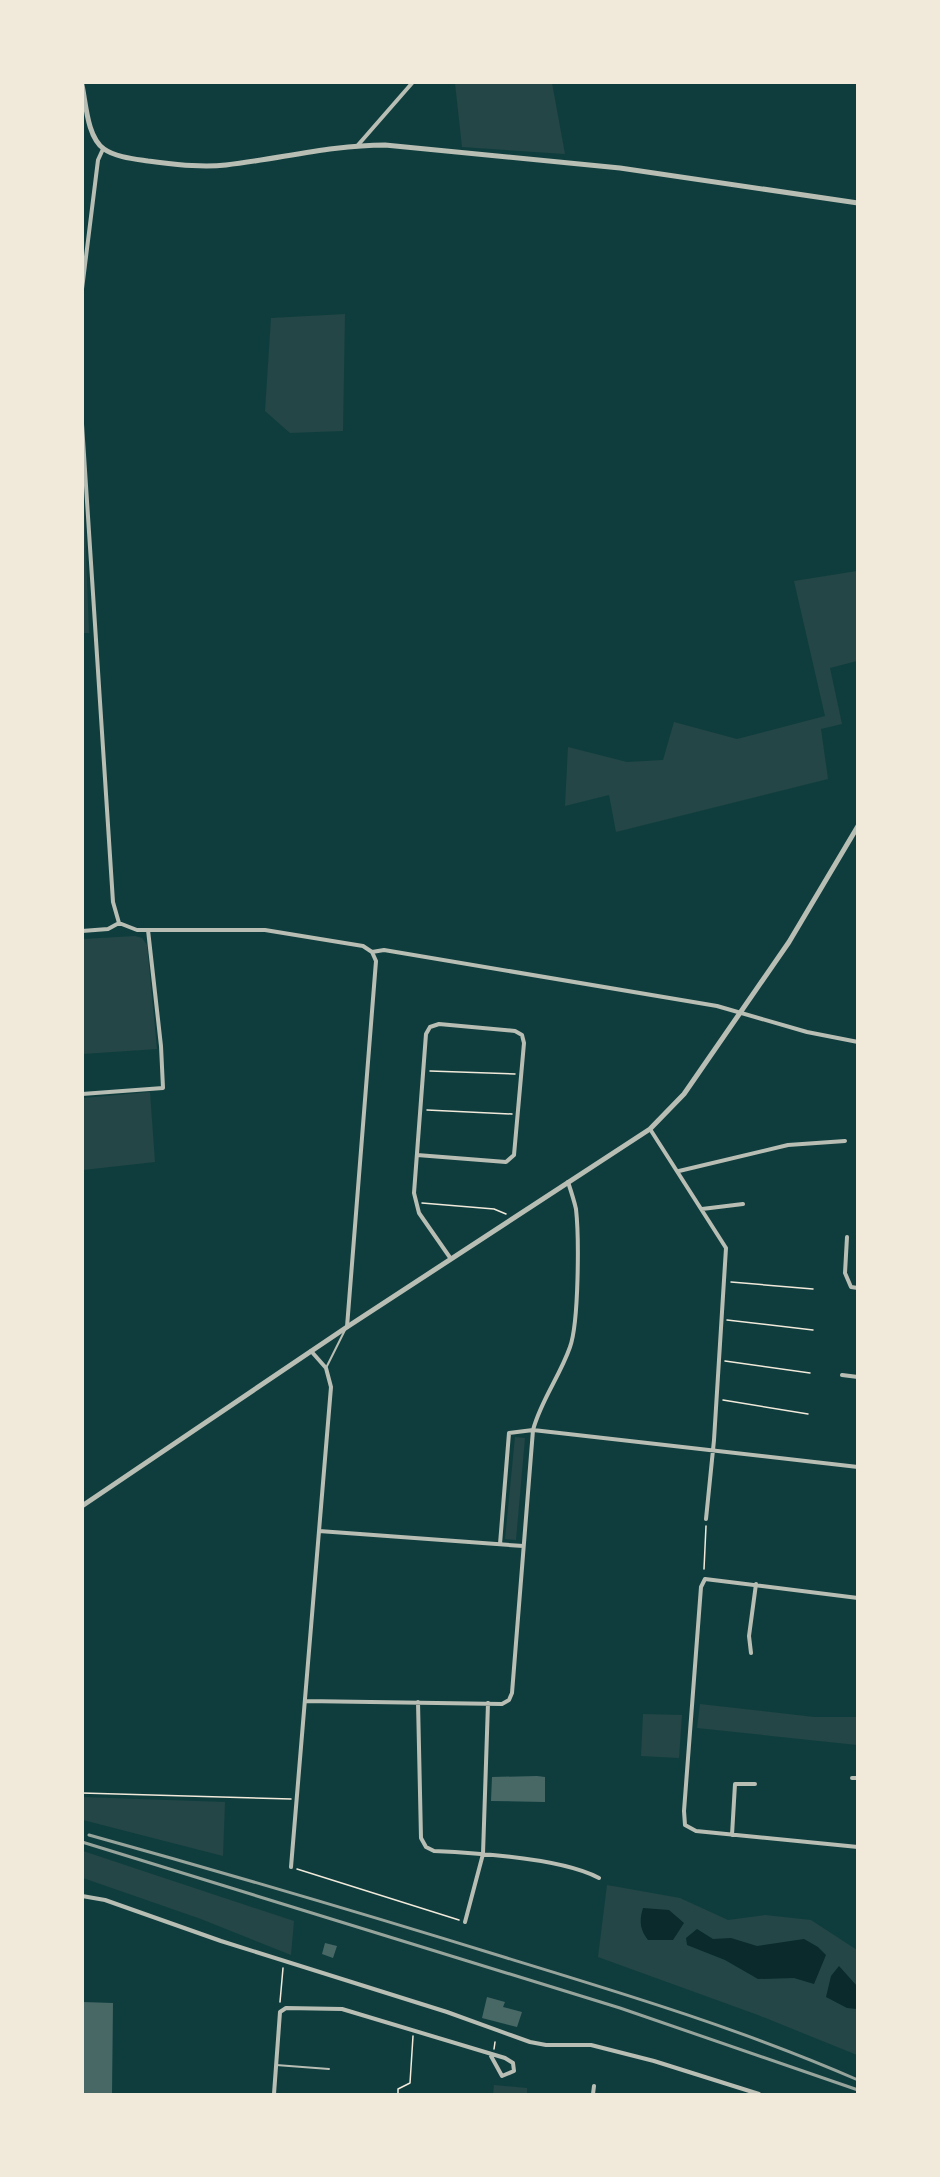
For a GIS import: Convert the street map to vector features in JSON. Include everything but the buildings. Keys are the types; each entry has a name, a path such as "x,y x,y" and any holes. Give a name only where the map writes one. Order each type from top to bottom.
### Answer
{"street":[{"path":"358,145 413,82"},
{"path":"82,85 93,134 103,149 141,160 188,166 224,165 358,145 385,145 620,168 858,203"},
{"path":"82,290 98,160 103,149"},
{"path":"82,424 113,902 119,923 127,928 148,930 284,931 363,946 372,952 377,970 347,1327"},
{"path":"82,1506 347,1327 650,1128 680,1100 742,1012 789,942 858,826"},
{"path":"82,931 108,929 119,923"},
{"path":"82,1094 163,1088 161,1046 148,930"},
{"path":"372,952 384,950 742,1012 807,1032 858,1042"},
{"path":"417,1155 506,1162 514,1155 524,1043 522,1035 515,1031 439,1024 430,1027 426,1034 417,1155 416,1203 419,1213 451,1259"},
{"path":"650,1128 726,1248 714,1449 710,1458 706,1519"},
{"path":"679,1171 788,1145 845,1141"},
{"path":"305,1701 502,1704 509,1700 512,1693 532,1430 539,1408 558,1375 572,1337 577,1221 574,1202 567,1182"},
{"path":"702,1209 743,1204"},
{"path":"847,1237 845,1273 850,1287 858,1288"},
{"path":"291,1867 331,1387 326,1368 311,1351"},
{"path":"842,1375 858,1377"},
{"path":"500,1544 509,1433 532,1430 858,1467"},
{"path":"319,1531 523,1546"},
{"path":"858,1598 713,1578 705,1579 701,1587 685,1825 696,1831 858,1847"},
{"path":"751,1653 749,1636 756,1584"},
{"path":"417,1702 422,1838 426,1846 434,1851 483,1854 583,1869 599,1878"},
{"path":"465,1922 483,1854 488,1703"},
{"path":"732,1834 735,1784 755,1784"},
{"path":"82,1896 105,1900 546,2045 591,2045 654,2061 759,2094"},
{"path":"274,2094 280,2012 286,2008 342,2009 509,2060 515,2066 514,2072 502,2076 491,2056"},
{"path":"593,2094 594,2086"}],"lane":[{"path":"326,1368 347,1327"},
{"path":"276,2065 329,2069"}],"path":[{"path":"423,1070 521,1074"},
{"path":"420,1110 518,1114"},
{"path":"416,1203 494,1209 516,1218"},
{"path":"725,1281 813,1289"},
{"path":"722,1319 813,1330"},
{"path":"719,1360 810,1373"},
{"path":"717,1400 808,1414"},
{"path":"704,1569 706,1519"},
{"path":"82,1793 298,1800"},
{"path":"291,1867 465,1922"},
{"path":"280,2012 283,1960"},
{"path":"398,2094 398,2089 410,2083 413,2030"},
{"path":"494,2049 495,2042"}],"shaded area":[{"path":"455,83 552,83 565,154 462,147"},
{"path":"345,314 343,431 290,433 265,411 271,318"},
{"path":"83,473 89,633 82,633"},
{"path":"857,571 857,661 830,668 842,724 821,729 828,779 616,832 609,795 565,806 568,747 627,762 663,760 674,722 737,739 825,716 794,581"},
{"path":"135,936 142,938 147,945 157,1049 83,1054 83,939"},
{"path":"150,1092 155,1162 83,1170 83,1098"},
{"path":"515,1437 525,1438 516,1540 505,1539"},
{"path":"700,1704 814,1717 857,1717 857,1745 697,1728"},
{"path":"643,1714 682,1715 679,1758 641,1756"},
{"path":"82,1797 225,1802 223,1856 83,1820"},
{"path":"83,1851 294,1921 291,1955 201,1919 83,1878"},
{"path":"607,1885 680,1898 728,1920 765,1915 811,1920 857,1950 857,2055 758,2015 598,1957"},
{"path":"643,1908 669,1910 684,1923 673,1940 648,1940 641,1925"},
{"path":"697,1929 713,1939 731,1938 757,1946 804,1939 826,1955 814,1984 794,1978 758,1979 725,1960 687,1945 686,1938"},
{"path":"839,1966 857,1986 857,2009 847,2008 826,1997 831,1976"},
{"path":"494,2085 527,2088 527,2094 493,2094"}],"railway":[{"path":"89,1835 351,1910 640,1999 772,2045 858,2080"},
{"path":"82,1842 620,2008 858,2090"}]}
